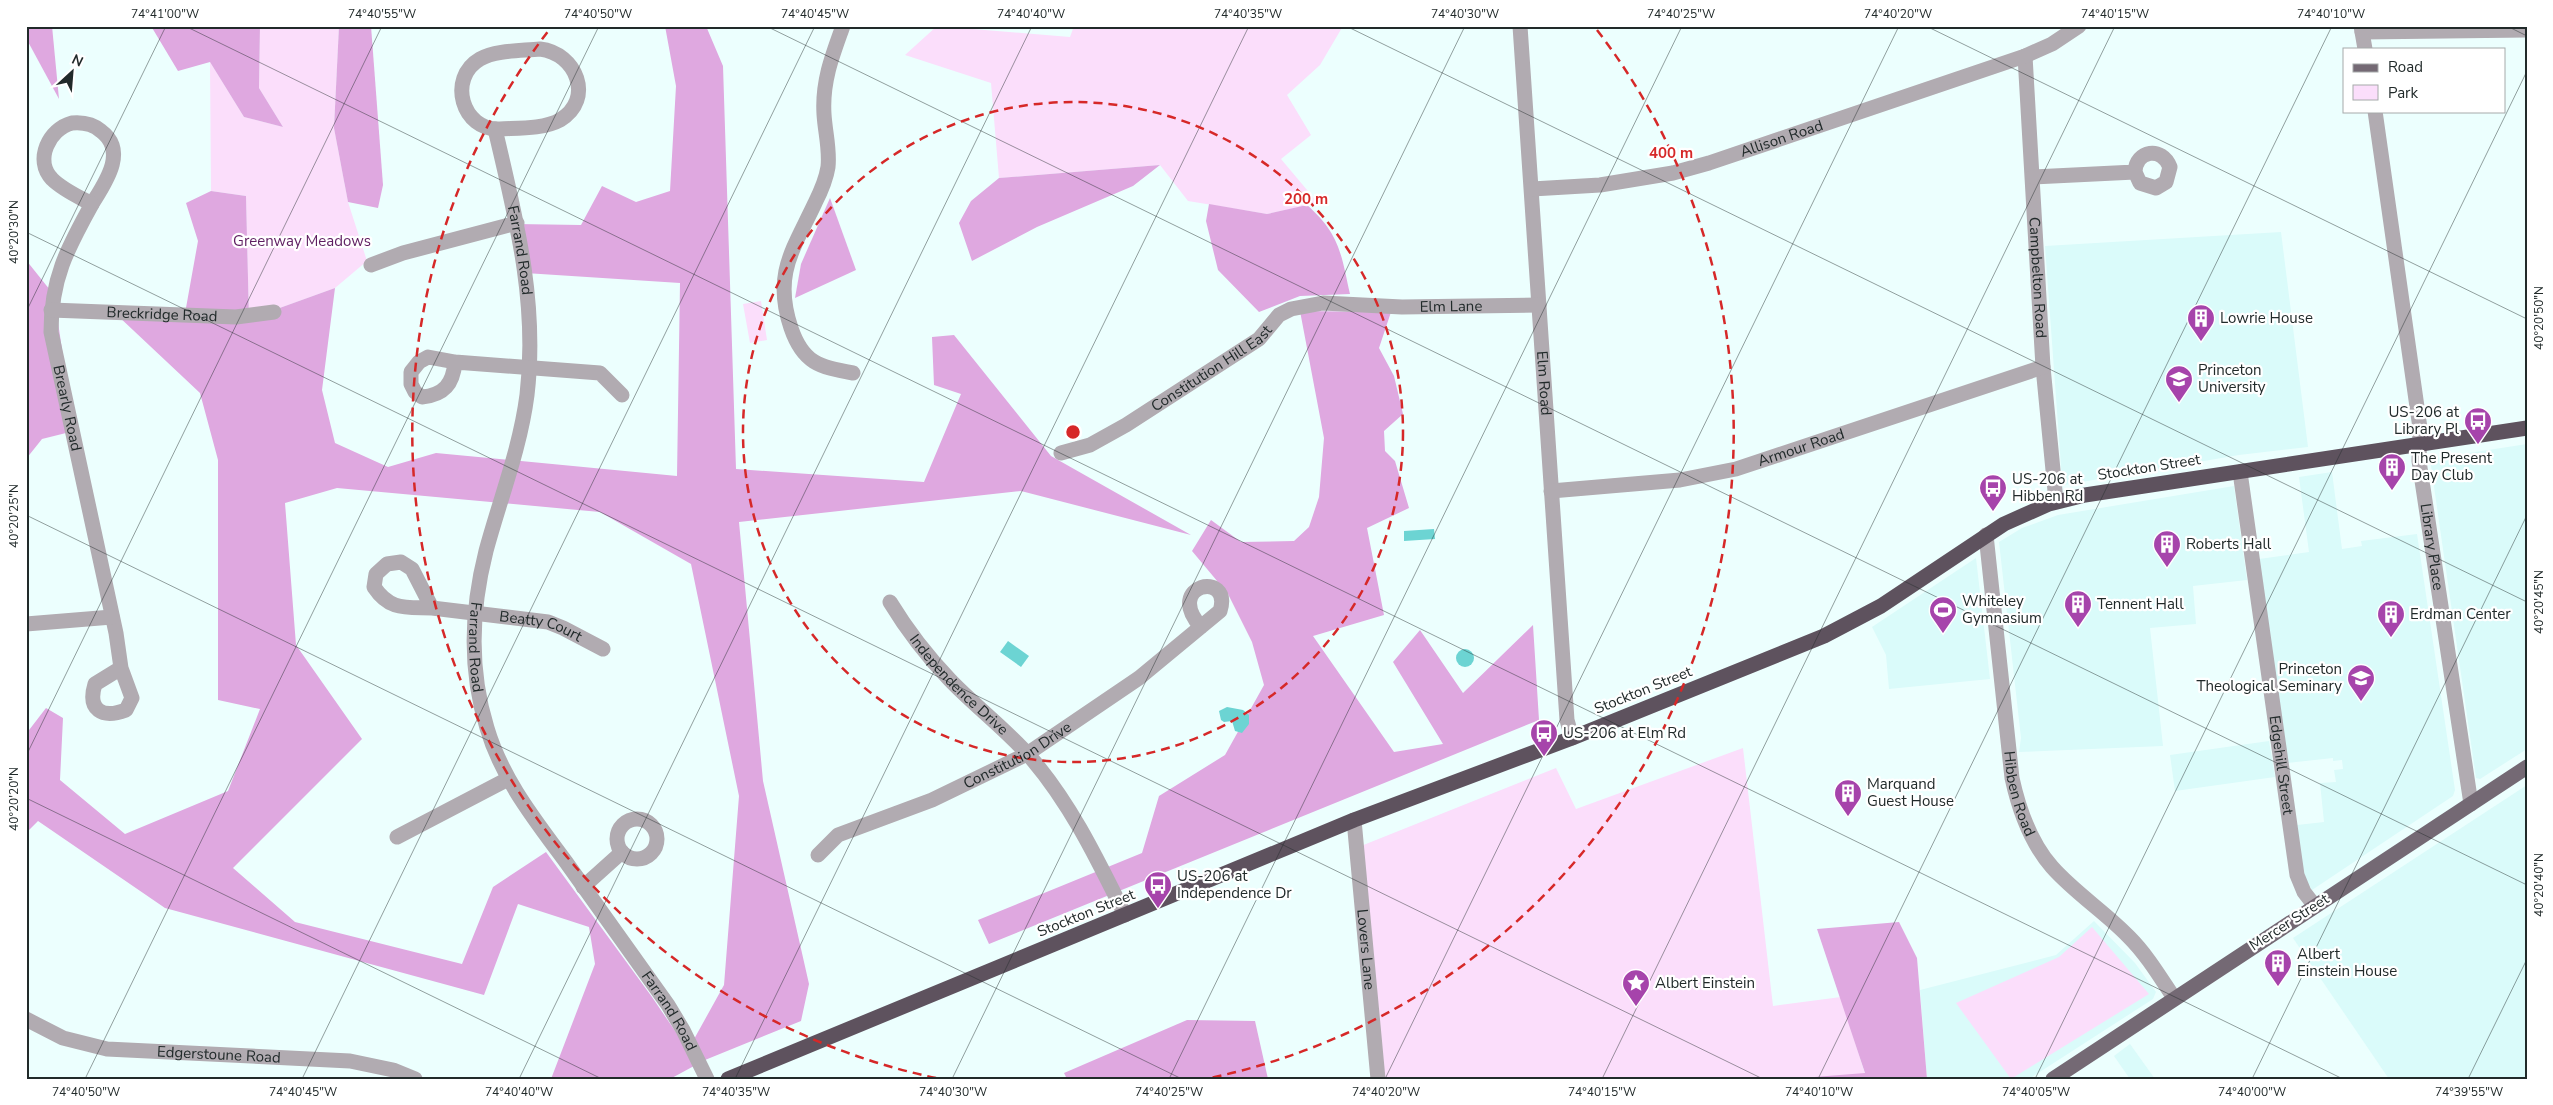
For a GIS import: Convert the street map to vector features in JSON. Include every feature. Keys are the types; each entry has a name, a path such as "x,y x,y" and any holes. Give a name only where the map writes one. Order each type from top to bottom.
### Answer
{"highway":[{"name":"Stockton Street","path":"728,1079 1354,820 1572,738 1824,636 1881,606 1986,535 2024,514 2056,501 2527,428"}],"main road":[{"name":"Mercer Street","path":"2053,1079 2314,905 2527,767"}],"street":[{"path":"843,26 828,66 824,83 824,115 829,147 824,184 791,250 784,279 785,308 794,338 807,359 824,368 853,373"},
{"name":"Elm Road","path":"1520,26 1567,720 1572,738"},
{"name":"Allison Road","path":"1532,189 1600,185 1673,173 1709,163 2025,56 2052,44 2079,26"},
{"path":"2365,48 2362,29 2527,30"},
{"path":"540,49 558,53 566,58 572,65 578,85 575,104 569,112 551,124 495,129 476,122 463,106 461,85 471,66 489,55 540,49"},
{"name":"Campbelton Road","path":"2025,56 2043,368 2056,501"},
{"name":"Library Place","path":"2375,112 2420,428 2419,461 2471,804"},
{"name":"Brearly Road","path":"92,204 59,185 50,176 46,167 45,156 48,142 58,130 67,124 78,123 96,127 105,134 114,151 112,170 61,264 51,310 51,332 112,617 121,668"},
{"name":"Farrand Road","path":"495,129 517,223 530,299 530,367 522,428 487,549 474,614 473,653 481,707 496,754 508,779 668,1005 683,1030 707,1079"},
{"path":"2033,176 2135,172"},
{"path":"371,265 403,252 517,223"},
{"name":"Constitution Hill East","path":"1061,453 1090,445 1126,425 1259,339 1279,315 1291,309 1323,302 1363,305"},
{"name":"Elm Lane","path":"1363,305 1402,307 1539,305"},
{"name":"Breckridge Road","path":"51,310 236,317 274,312"},
{"path":"455,362 600,373 622,395"},
{"name":"Armour Road","path":"1551,491 1680,480 1736,469 2043,368"},
{"name":"Edgehill Street","path":"2240,472 2297,874 2304,892 2314,905"},
{"name":"Hibben Road","path":"1986,535 2012,778 2018,804 2026,826 2038,848 2053,868 2130,938 2148,959 2174,998"},
{"name":"Independence Drive","path":"890,602 905,626 949,680 1027,754 1071,812 1089,842 1125,916"},
{"name":"Beatty Court","path":"432,608 548,622 564,628 603,649"},
{"path":"26,624 112,617"},
{"name":"Constitution Drive","path":"818,855 838,835 932,800 1027,754 1125,688 1201,627"},
{"path":"397,837 508,779"},
{"name":"Lovers Lane","path":"1354,820 1378,1079"},
{"path":"583,887 622,852"},
{"name":"Edgerstoune Road","path":"26,1019 63,1038 107,1049 350,1061 393,1070 415,1079"}],"shaded area":[{"path":"26,26 52,26 59,99 26,38"},
{"path":"151,26 260,26 259,88 283,127 244,117 210,62 178,71"},
{"path":"339,26 371,26 383,185 378,208 348,202 334,128"},
{"path":"665,26 706,26 723,66 736,469 924,482 961,394 934,385 932,337 954,335 1051,456 1191,535 1021,491 739,522 763,781 809,984 801,1021 705,1060 670,1079 551,1079 595,964 589,927 518,904 484,995 165,908 38,821 26,833 26,734 46,708 63,718 60,780 125,834 228,791 260,709 218,700 218,460 200,393 117,315 184,319 198,241 186,203 211,191 246,196 249,319 335,288 322,390 335,443 388,467 436,453 677,476 680,283 525,273 516,224 581,225 602,186 636,202 670,191 676,86","holes":["337,488 600,512 691,564 739,796 724,985 688,1050 652,997 546,852 493,887 462,964 295,922 233,868 362,739 296,645 285,503"]},
{"path":"1160,165 1133,186 1037,227 972,261 959,223 971,201 999,178"},
{"path":"830,198 856,270 795,298 801,264"},
{"path":"1209,204 1267,214 1307,205 1333,235 1338,245 1350,294 1300,296 1259,312 1218,270 1206,221"},
{"name":"Princeton University","path":"2281,232 2308,447 2239,455 2064,485 2062,480 2045,246"},
{"path":"26,260 54,295 74,431 42,439 26,459"},
{"path":"1300,311 1391,312 1379,348 1394,376 1403,414 1384,431 1385,451 1395,461 1409,508 1367,528 1384,615 1313,636 1394,752 1443,744 1393,662 1420,630 1463,693 1533,625 1539,720 989,944 978,920 1142,853 1159,796 1225,755 1264,685 1252,642 1228,594 1192,551 1211,520 1241,542 1294,541 1309,527 1319,497 1324,438"},
{"path":"2527,444 2527,749 2480,779 2476,778 2430,459"},
{"name":"Princeton Theological Seminary","path":"2332,472 2342,549 2362,546 2361,541 2417,534 2455,790 2453,796 2312,890 2304,877 2297,825 2324,822 2320,783 2336,782 2334,770 2343,769 2342,760 2333,761 2333,758 2287,763 2259,559 2309,552 2299,477"},
{"name":"Princeton Theological Seminary","path":"2234,486 2247,580 2193,586 2196,624 2150,628 2163,746 2019,752 2021,738 1999,542 2022,528 2058,515"},
{"path":"1976,558 1990,679 1889,689 1886,655 1872,627"},
{"path":"2269,741 2275,777 2175,791 2170,755"},
{"path":"2527,785 2527,1079 2389,1079 2293,938"},
{"path":"2094,921 2135,963 2156,992 2153,999 2029,1079 1927,1079 1920,990 2056,955"},
{"path":"1899,922 1917,958 1927,1079 1789,1079 1865,1073 1817,929"},
{"path":"1187,1020 1255,1021 1268,1079 1067,1079 1064,1073"},
{"path":"2130,1044 2155,1079 2130,1079 2114,1056"}],"green space":[{"name":"Greenway Meadows","path":"260,26 339,26 334,128 348,202 367,261 335,288 249,319 246,196 211,191 210,62 244,117 283,127 259,88"},
{"path":"937,26 1070,37 1074,26 1343,26 1320,65 1287,95 1311,135 1281,159 1318,203 1267,214 1188,201 1160,165 999,178 991,83 905,55"},
{"path":"761,301 767,340 750,343 743,304"},
{"path":"1743,748 1773,1006 1841,997 1865,1074 1789,1079 1375,1079 1356,848 1556,768 1576,809"},
{"path":"2092,927 2149,994 2011,1079 1956,1003 2059,957"}],"water":[{"path":"1434,529 1435,539 1404,541 1404,531"},
{"path":"1008,641 1029,656 1021,667 1000,652"},
{"path":"1465,649 1471,652 1474,658 1471,664 1465,667 1459,664 1456,658 1459,652"},
{"path":"1227,707 1243,710 1249,715 1249,724 1242,733 1235,731 1232,721 1224,722 1221,720 1219,711"}],"place":[{"name":"Lowrie House","path":"2201,342"},
{"name":"Princeton University","path":"2179,403"},
{"name":"US-206 at Library Pl","path":"2478,445"},
{"name":"The Present Day Club","path":"2392,491"},
{"name":"US-206 at Hibben Rd","path":"1993,512"},
{"name":"Roberts Hall","path":"2167,568"},
{"name":"Tennent Hall","path":"2078,628"},
{"name":"Whiteley Gymnasium","path":"1943,634"},
{"name":"Erdman Center","path":"2391,638"},
{"name":"Princeton Theological Seminary","path":"2361,702"},
{"name":"US-206 at Elm Rd","path":"1544,757"},
{"name":"Marquand Guest House","path":"1848,817"},
{"name":"US-206 at Independence Dr","path":"1158,909"},
{"name":"Albert Einstein House","path":"2278,987"},
{"name":"Albert Einstein","path":"1636,1007"}]}
